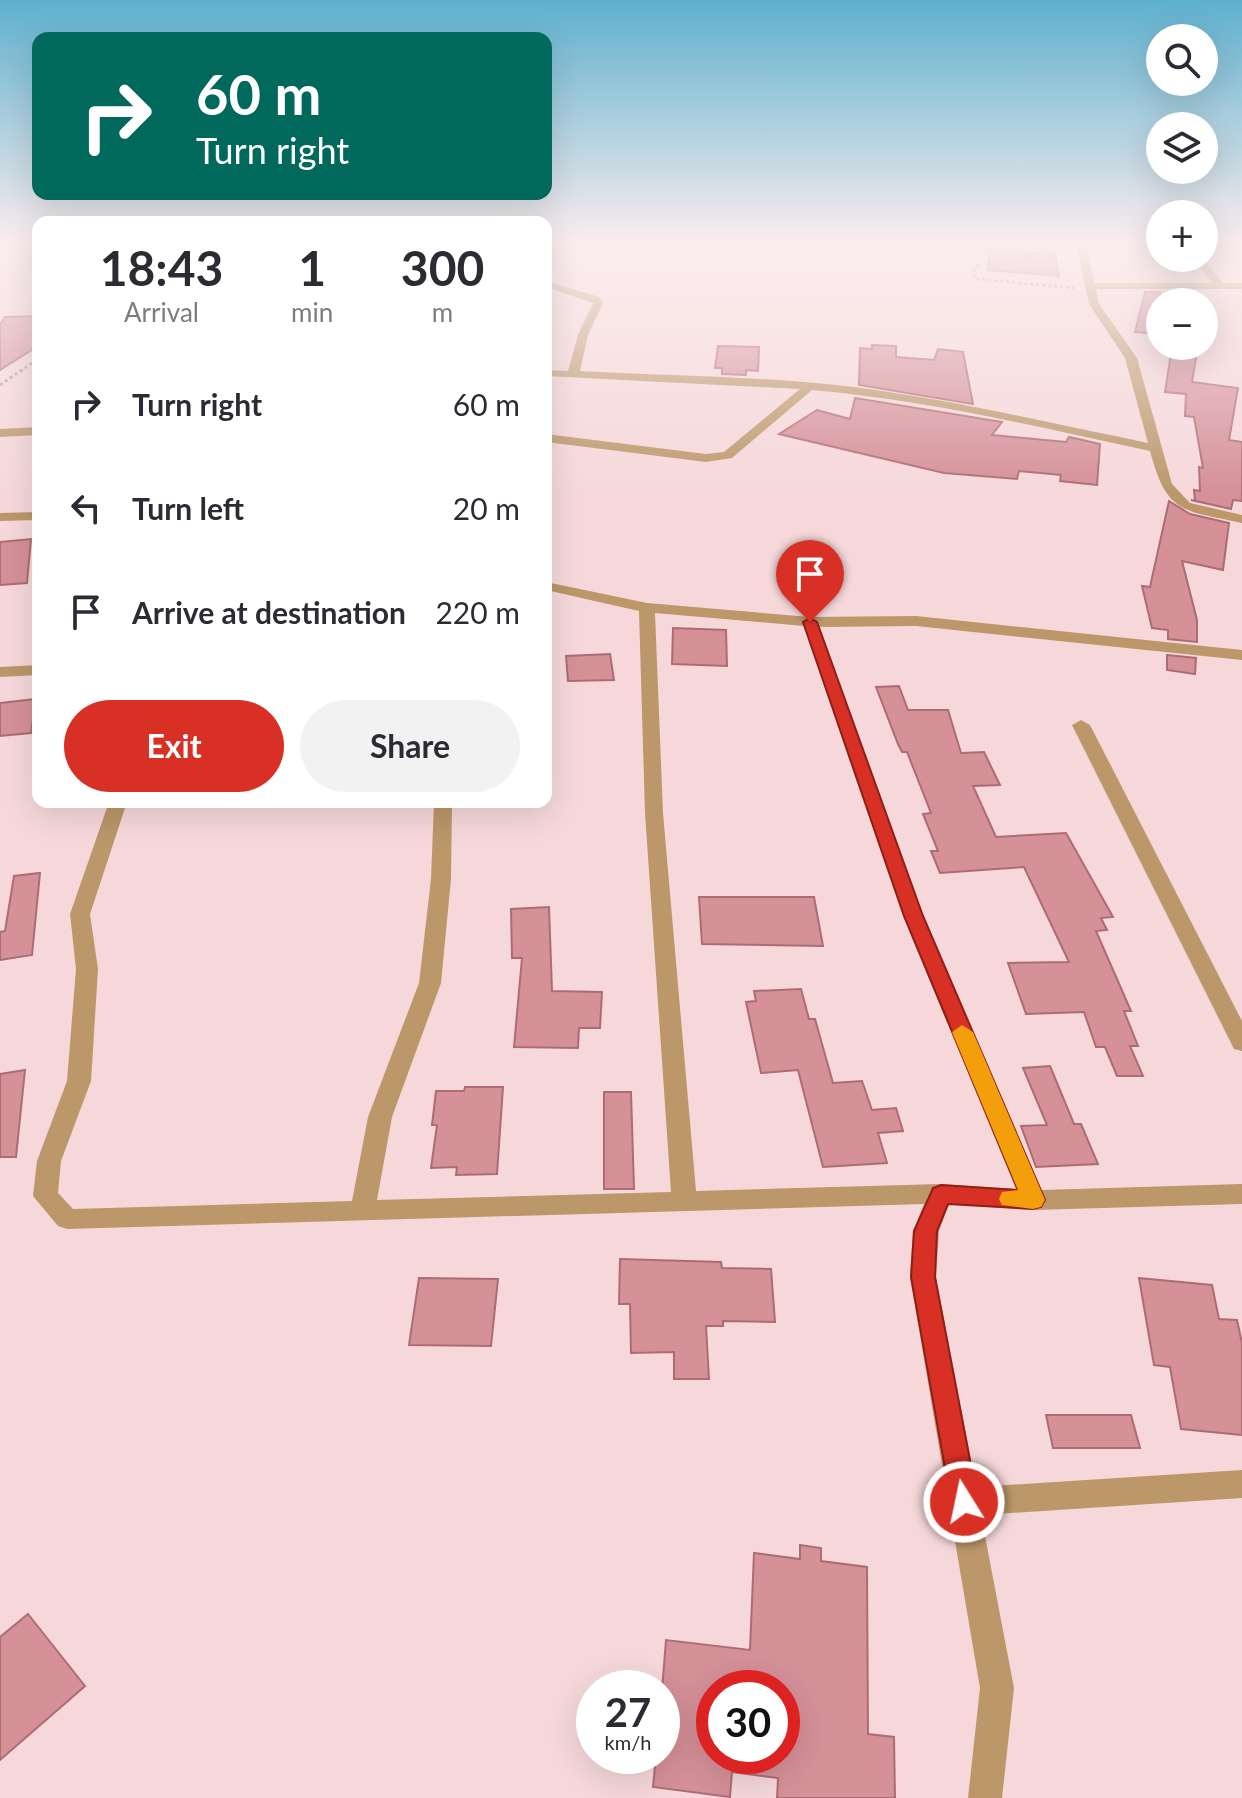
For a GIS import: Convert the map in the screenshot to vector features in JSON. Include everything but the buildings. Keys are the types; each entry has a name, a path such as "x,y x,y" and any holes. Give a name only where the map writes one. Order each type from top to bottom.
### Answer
{"street":[{"path":"573,375 587,327"},
{"path":"1110,327 1131,358 1166,485 1185,506 1242,519"},
{"path":"552,373 810,386 996,415 1158,449"},
{"path":"552,439 706,458 728,455 810,386"},
{"path":"0,433 32,431"},
{"path":"0,517 32,516"},
{"path":"552,587 647,608 810,622 916,621 1242,655"},
{"path":"647,608 654,813 684,1201"},
{"path":"810,622 913,916 1033,1200"},
{"path":"0,672 32,670"},
{"path":"1081,725 1242,1043"},
{"path":"116,808 80,914 87,969 79,1081 49,1161 45,1196 67,1219 941,1194 1033,1200 1242,1194"},
{"path":"363,1211 380,1117 430,983 441,879 443,808"},
{"path":"941,1194 926,1231 923,1277 997,1688 985,1798"},
{"path":"964,1502 1242,1484"}],"path":[{"path":"0,385 32,363"}],"slow traffic":[{"path":"962,1032 1033,1200 1010,1199"}],"route":[{"path":"810,622 913,916 1033,1200 941,1194 926,1231 923,1277 964,1502"}]}
